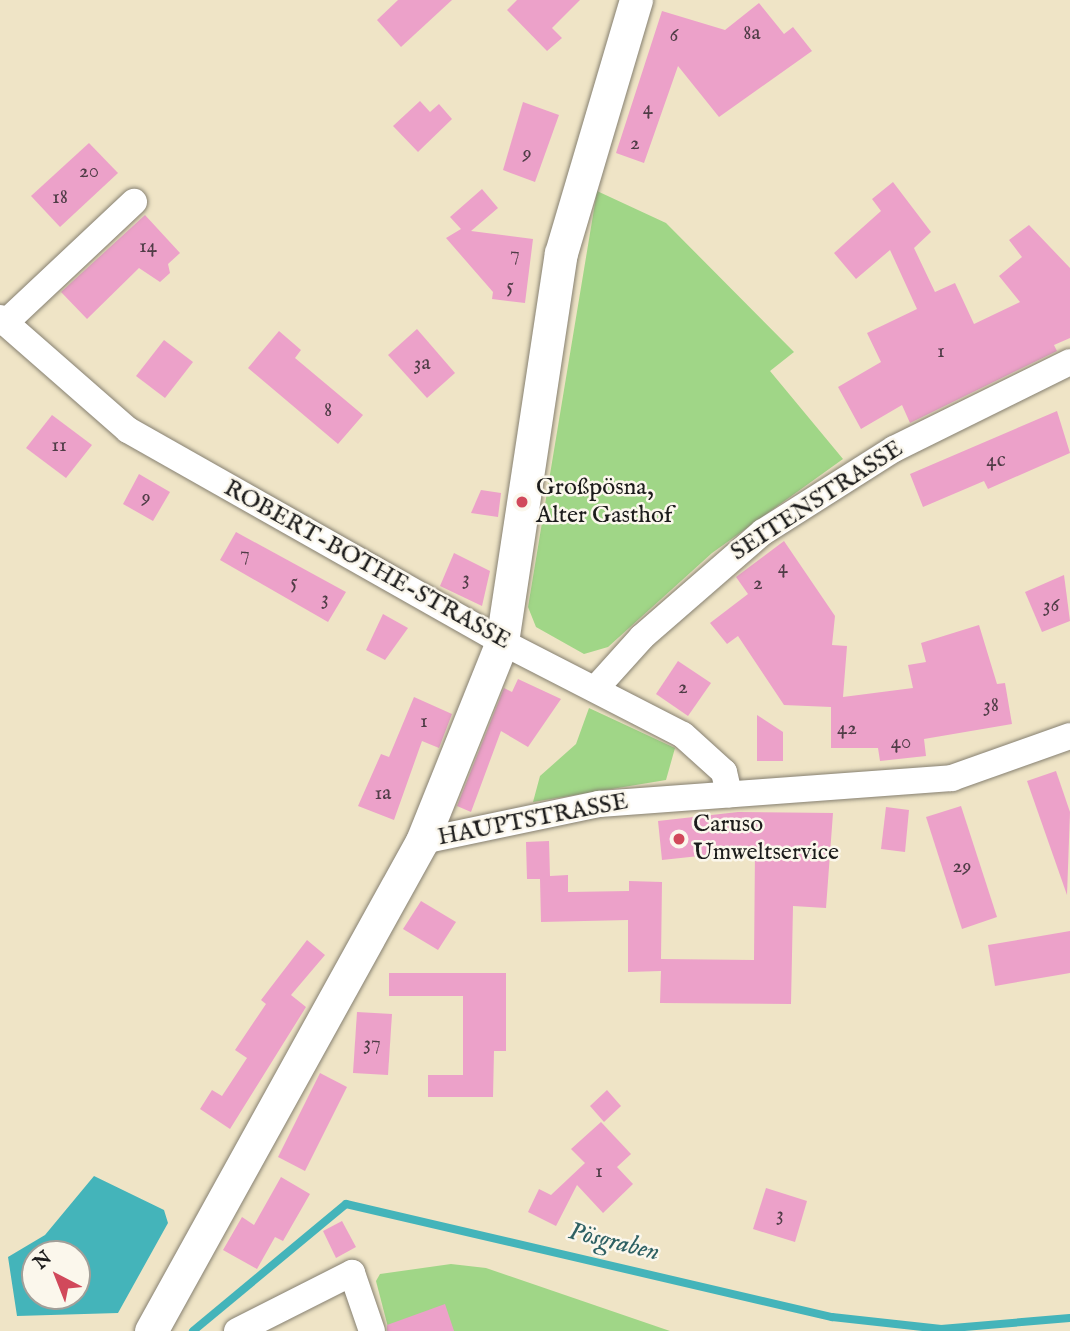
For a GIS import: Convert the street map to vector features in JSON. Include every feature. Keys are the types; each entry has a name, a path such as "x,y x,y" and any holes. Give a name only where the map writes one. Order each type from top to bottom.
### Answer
{"street":[{"path":"422,841 502,642 561,253 636,0"},
{"name":"ROBERT-BOTHE-STRASSE","path":"134,202 3,321 128,430 502,642 597,687 702,750 724,772 729,794"},
{"name":"SEITENSTRASSE","path":"597,687 651,629 762,533 894,449 1070,362"},
{"name":"HAUPTSTRASSE","path":"151,1331 422,841 599,804 952,778 1070,736"},
{"path":"237,1331 352,1273 372,1331"}],"green space":[{"path":"597,191 666,223 794,352 770,371 843,459 712,553 608,647 584,654 536,627 528,607"},
{"path":"589,708 675,748 666,780 533,802 540,776 576,744"},
{"path":"451,1264 486,1268 670,1331 389,1331 376,1281 380,1274"}],"water":[{"path":"94,1176 164,1210 168,1223 118,1313 17,1316 8,1257 21,1249 21,1310 91,1310 91,1240 37,1240 45,1235"}],"building":[{"path":"398,0 452,0 401,47 377,20"},
{"path":"517,0 580,0 552,28 562,38 547,51 507,10"},
{"path":"759,3 784,34 793,27 812,51 719,117 678,66 644,163 616,153 662,11 725,30"},
{"path":"420,101 430,112 439,104 452,119 418,152 393,126"},
{"path":"523,102 559,115 535,182 503,170"},
{"path":"89,143 118,173 60,227 31,196"},
{"path":"893,182 931,232 914,248 935,292 955,283 974,324 1020,302 999,276 1022,257 1009,240 1029,225 1070,268 1070,338 1054,345 1057,351 910,423 902,405 861,429 838,387 881,362 867,333 917,309 890,250 856,279 834,253 881,211 872,199"},
{"path":"482,189 498,208 471,231 533,239 525,303 492,299 493,292 446,238 461,229 450,217"},
{"path":"145,215 180,253 168,264 170,273 160,282 139,268 87,319 61,292"},
{"path":"417,329 455,373 427,398 388,355"},
{"path":"279,331 301,350 295,358 363,415 338,444 248,368"},
{"path":"164,340 193,362 165,398 136,376"},
{"path":"1057,411 1070,453 988,489 984,481 923,507 910,474"},
{"path":"52,415 92,445 66,478 26,448"},
{"path":"139,474 170,492 153,521 123,504"},
{"path":"481,490 501,493 498,517 471,513"},
{"path":"236,532 346,592 328,622 220,560"},
{"path":"784,541 835,616 832,645 847,646 843,697 913,688 908,665 926,662 921,643 979,625 997,684 1005,683 1012,724 924,739 926,756 880,761 878,748 831,748 831,707 784,705 738,636 727,644 710,623 748,594 736,577"},
{"path":"454,553 490,571 482,606 440,586"},
{"path":"1064,575 1070,621 1042,632 1025,592"},
{"path":"383,614 408,628 385,660 366,650"},
{"path":"678,661 711,683 688,716 656,694"},
{"path":"518,679 561,699 528,747 501,731 471,812 457,806 504,688 512,692"},
{"path":"414,697 452,714 439,748 422,741 394,820 358,806 381,754 389,757"},
{"path":"757,715 783,732 783,761 757,761"},
{"path":"1056,771 1070,812 1067,895 1027,781"},
{"path":"961,806 997,917 962,929 926,817"},
{"path":"886,807 909,810 905,852 881,849"},
{"path":"738,812 833,813 826,908 793,906 791,1004 660,1003 661,971 628,972 628,920 541,922 540,879 527,879 526,842 549,841 550,876 568,875 568,892 629,891 629,881 662,882 661,959 754,960 755,850 662,860 658,821"},
{"path":"421,901 456,922 438,950 403,929"},
{"path":"1070,931 1070,973 995,986 988,945"},
{"path":"307,940 325,955 291,995 306,1007 230,1129 200,1109 212,1090 222,1096 247,1058 235,1050 266,1004 261,1000"},
{"path":"389,973 506,973 506,1051 494,1051 493,1097 428,1097 428,1075 463,1075 463,996 389,996"},
{"path":"357,1012 392,1014 388,1075 353,1073"},
{"path":"320,1073 347,1087 305,1171 278,1157"},
{"path":"607,1090 621,1106 604,1122 590,1106"},
{"path":"601,1122 631,1154 617,1167 633,1184 603,1213 577,1185 556,1226 528,1212 539,1189 551,1195 585,1163 571,1149"},
{"path":"281,1177 310,1194 283,1241 275,1237 257,1269 223,1250 242,1217 254,1225"},
{"path":"766,1188 807,1201 795,1242 753,1229"},
{"path":"342,1221 356,1247 336,1258 323,1231"},
{"path":"445,1304 454,1331 387,1331 387,1325"}],"waterway":[{"name":"Pösgraben","path":"193,1331 346,1204 832,1317 941,1329 1070,1318"}],"place":[{"name":"Großpösna, Alter Gasthof","path":"522,502"},
{"name":"Caruso Umweltservice","path":"679,839"}]}
